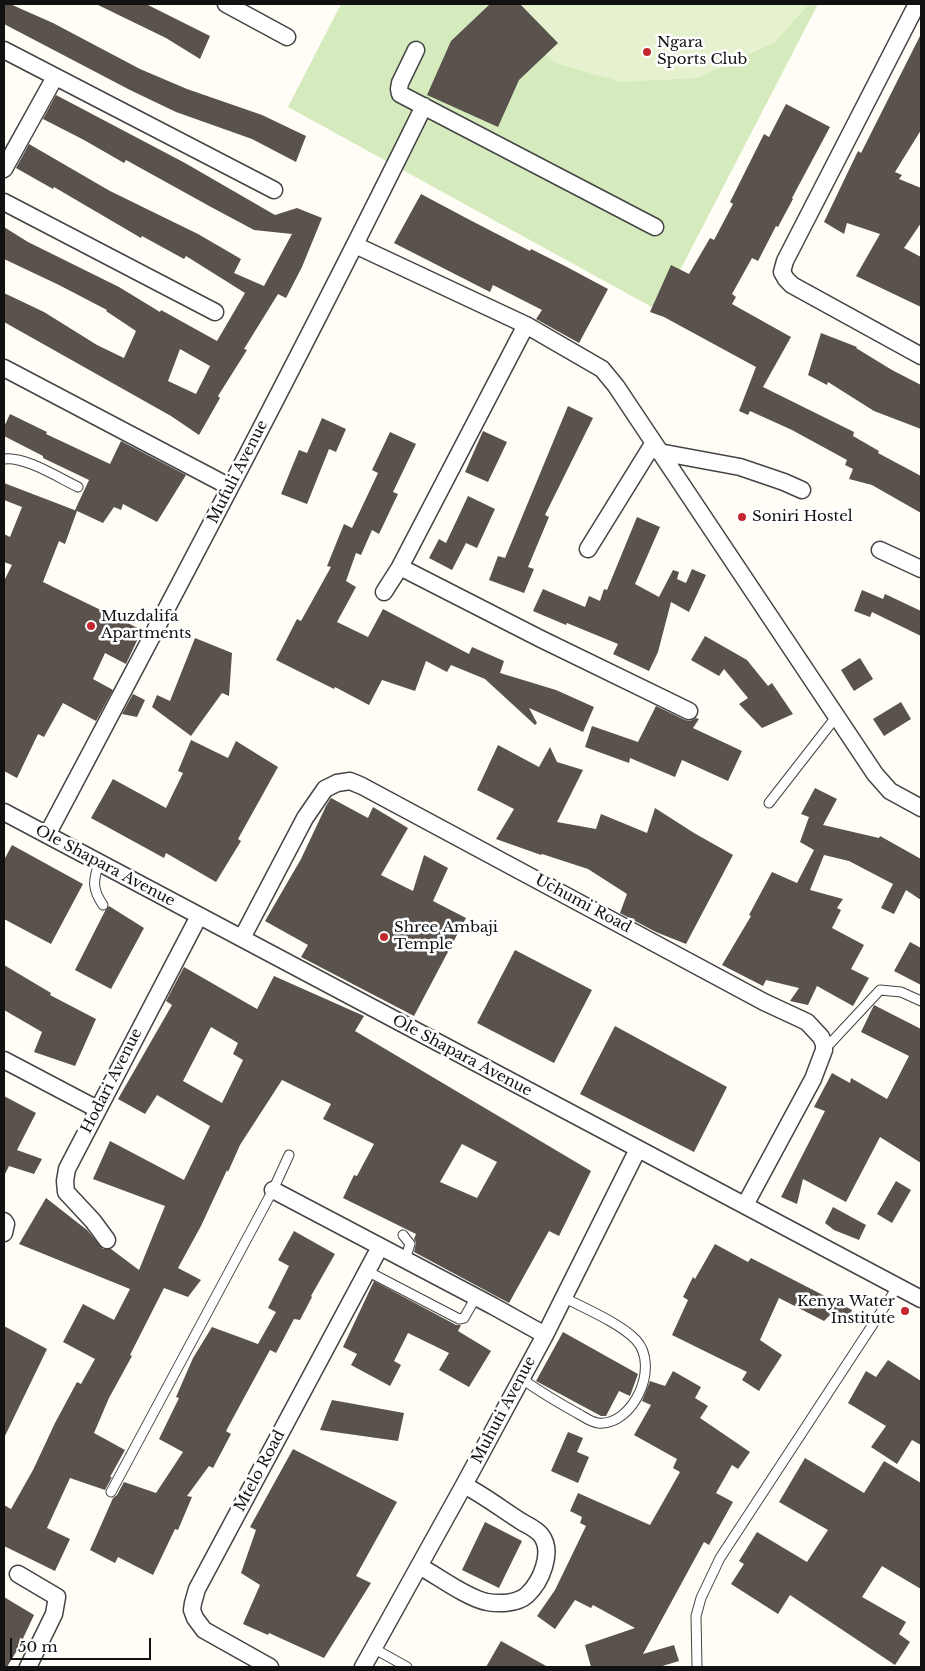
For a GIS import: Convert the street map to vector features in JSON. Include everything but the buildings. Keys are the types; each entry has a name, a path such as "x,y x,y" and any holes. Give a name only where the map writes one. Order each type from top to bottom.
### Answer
{"street":[{"path":"226,4 287,37"},
{"path":"917,4 785,261 782,272 786,280 792,284 921,356"},
{"path":"4,50 274,190"},
{"path":"416,50 399,89 400,94 655,226"},
{"path":"4,169 55,77"},
{"name":"Mufuli Avenue","path":"47,835 230,487 424,106"},
{"path":"4,202 215,312"},
{"path":"354,245 526,325 602,369 616,386 882,784 890,791 921,808"},
{"path":"384,592 400,567 526,325"},
{"path":"4,368 230,487"},
{"path":"656,448 740,467 802,490"},
{"path":"588,549 656,448"},
{"path":"880,550 921,569"},
{"path":"400,567 541,639 689,711"},
{"name":"Uchumi Road","path":"242,938 316,800 325,789 337,783 350,782 362,786 764,1002 807,1022 821,1037 824,1050"},
{"name":"Ole Shapara Avenue","path":"4,812 638,1149 920,1296"},
{"name":"Hodari Avenue","path":"107,1240 93,1221 66,1192 64,1181 67,1170 97,1109 199,916"},
{"path":"745,1205 813,1079 824,1050"},
{"path":"4,1060 97,1109"},
{"name":"Muhuti Avenue","path":"363,1667 545,1335 638,1149"},
{"path":"274,1190 545,1335"},
{"path":"4,1221 6,1224 4,1233"},
{"name":"Mtelo Road","path":"270,1667 204,1630 195,1618 192,1610 193,1602 197,1589 380,1247"},
{"path":"419,1566 485,1601 513,1602 527,1595 538,1581 546,1559 546,1547 541,1536 533,1528 480,1493 464,1485"},
{"path":"18,1574 57,1597 54,1614 28,1667"}],"lane":[{"path":"4,459 9,458 22,461 78,487"},
{"path":"769,803 836,717"},
{"path":"99,863 94,876 94,893 103,905"},
{"path":"824,1050 880,990 901,992 921,1001"},
{"path":"111,1492 274,1190 289,1155"},
{"path":"403,1235 410,1244 405,1260"},
{"path":"367,1271 459,1319 464,1318 476,1297"},
{"path":"697,1667 696,1616 701,1598 720,1558 898,1286"},
{"path":"522,1378 558,1403 597,1422 616,1420 632,1404 644,1383 646,1361 641,1347 636,1340 624,1331 563,1297"},
{"path":"373,1648 407,1667"}],"green space":[{"path":"341,4 818,4 659,311 288,107"},
{"name":"Ngara Sports Club","path":"485,4 809,4 775,42 698,78 621,82 555,63 490,11"}],"place":[{"name":"Ngara Sports Club","path":"647,52"},
{"name":"Soniri Hostel","path":"742,517"},
{"name":"Muzdalifa Apartments","path":"91,626"},
{"name":"Shree Ambaji Temple","path":"384,937"},
{"name":"Kenya Water Institute","path":"905,1311"}]}
